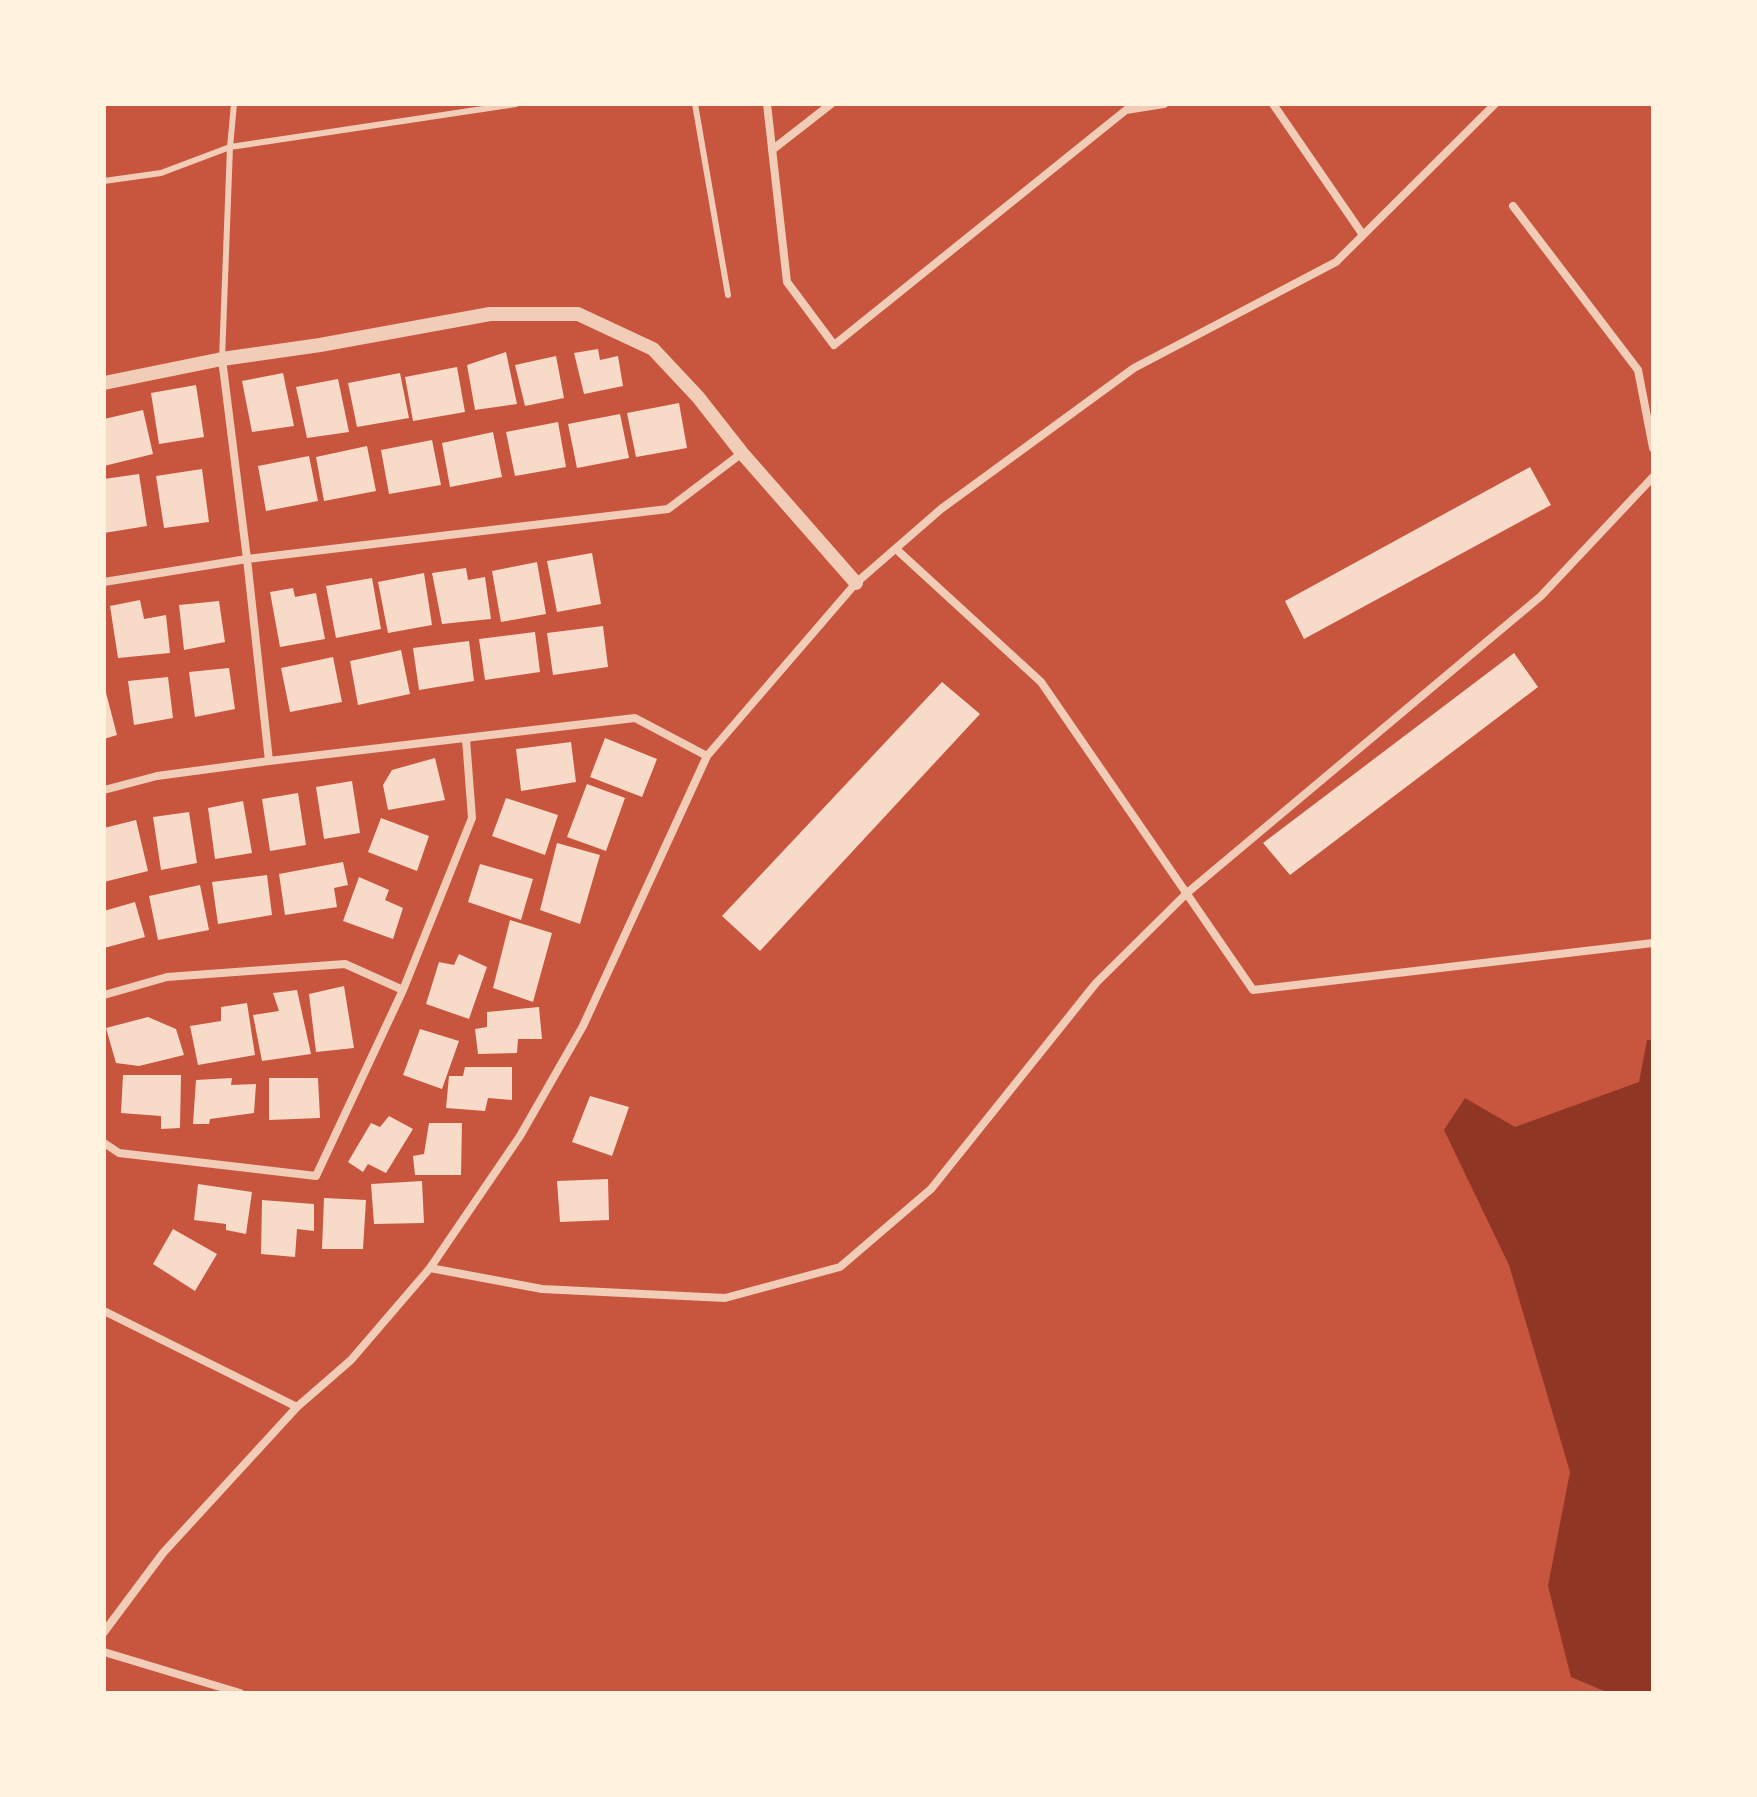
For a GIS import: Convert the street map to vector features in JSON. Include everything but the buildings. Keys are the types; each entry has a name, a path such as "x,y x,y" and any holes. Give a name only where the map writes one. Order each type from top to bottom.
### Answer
{"street":[{"path":"767,104 787,282 834,345 1123,107 1164,104"},
{"path":"772,150 831,104"},
{"path":"1273,104 1363,235"},
{"path":"104,1632 163,1553 297,1407 351,1360 430,1268 520,1136 583,1026 707,756 856,583 941,509 1134,368 1336,262 1495,104"},
{"path":"1513,206 1638,370 1653,448"},
{"path":"104,383 222,359 320,345 490,314 578,314 653,349 698,397 742,453 856,583"},
{"path":"222,359 269,761"},
{"path":"104,582 247,559 668,509 742,453"},
{"path":"430,1268 542,1289 725,1298 840,1267 931,1189 1096,983 1187,893 1541,596 1653,477"},
{"path":"896,549 1041,682 1253,990 1653,943"},
{"path":"104,790 157,776 635,718 707,756"},
{"path":"104,1143 119,1153 316,1176 403,990 472,818 466,739"},
{"path":"104,995 167,977 345,964 403,990"},
{"path":"104,1311 297,1407"},
{"path":"104,1652 240,1693"}],"lane":[{"path":"222,359 234,104"},
{"path":"104,181 161,173 230,147 516,104"},
{"path":"695,104 728,295"}],"shaded area":[{"path":"1647,1040 1653,1040 1653,1693 1609,1693 1571,1677 1548,1586 1570,1472 1509,1265 1444,1130 1465,1098 1515,1127 1639,1082"}]}
